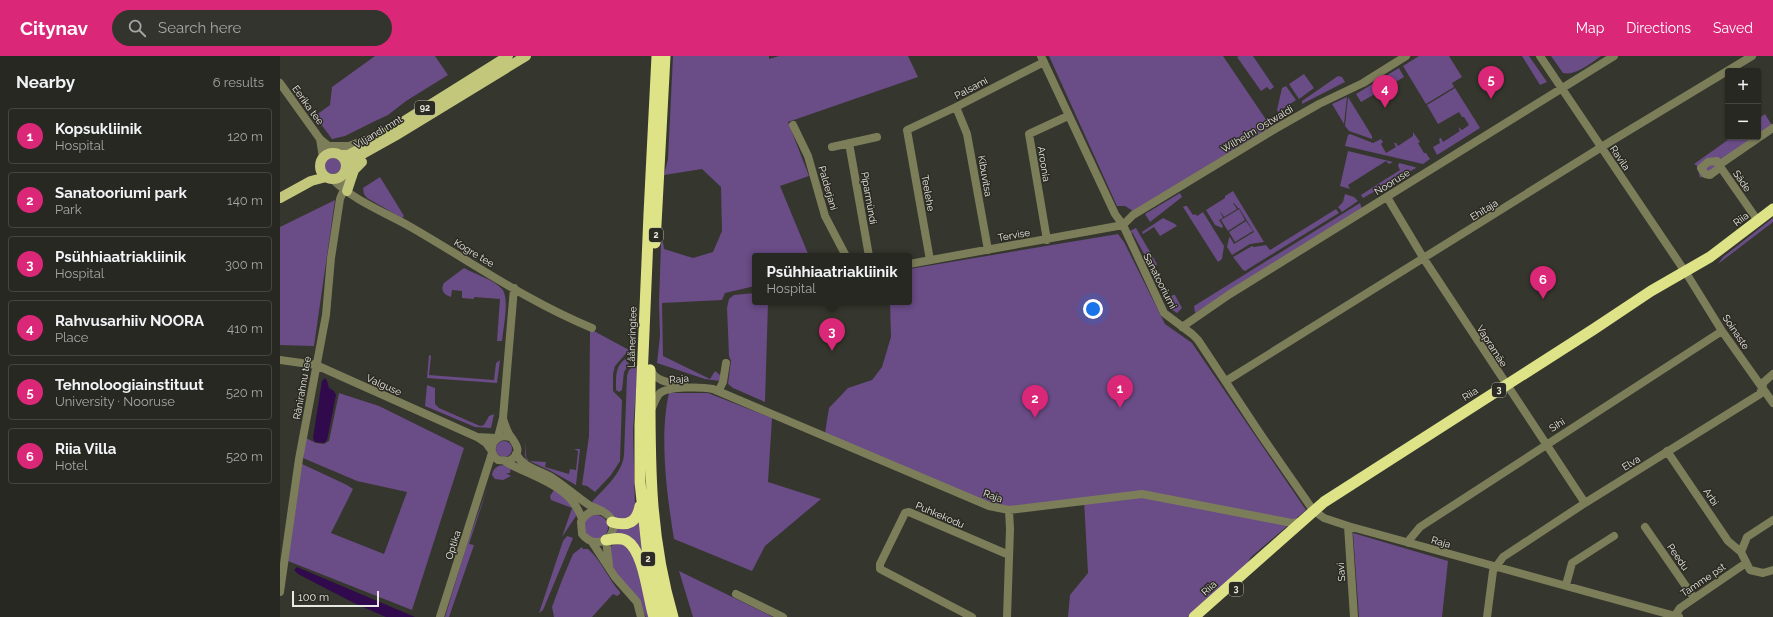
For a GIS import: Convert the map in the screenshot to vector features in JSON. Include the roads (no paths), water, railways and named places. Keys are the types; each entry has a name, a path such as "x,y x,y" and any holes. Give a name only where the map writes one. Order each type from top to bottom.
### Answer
{"highway":[{"name":"Lääneringtee","path":"657,56 640,426 641,500 648,557 663,617"},
{"name":"Lääneringtee","path":"665,56 650,368 650,475 654,531 661,569 673,617"},
{"name":"Riia","path":"1686,274 1773,209"},
{"name":"Riia","path":"1194,617 1299,522 1507,387 1657,287 1719,257 1773,215"},
{"path":"612,522 625,524 633,522 638,513 641,500"},
{"name":"Riia","path":"1205,617 1316,512"},
{"path":"606,540 623,540 631,544 636,550 654,617"}],"main road":[{"name":"Viljandi mnt","path":"345,171 361,155 395,131 508,56"},
{"name":"Viljandi mnt","path":"340,155 348,155 395,131 526,56"},
{"path":"347,191 354,170 395,131"},
{"path":"331,153 340,155 344,158 345,171 337,179 320,177 284,196 305,181 322,160 331,153"},
{"path":"322,160 322,173 329,178"}],"street":[{"name":"Wilhelm Ostwaldi","path":"1123,225 1133,215 1275,129 1319,104 1362,83 1406,56"},
{"name":"Ravila","path":"1540,56 1686,274"},
{"name":"Nooruse","path":"1182,327 1224,298 1614,56"},
{"name":"Ehitaja","path":"1226,382 1752,56"},
{"name":"Sanatooriumi","path":"1042,59 1115,214 1123,225 1164,313 1198,340 1261,435 1316,512"},
{"name":"Palsami","path":"907,130 956,107 1042,59"},
{"name":"Eerika tee","path":"280,83 320,139 331,146 340,155"},
{"name":"Kibuvitsa","path":"956,107 967,134 988,250"},
{"name":"Aroonia","path":"1047,240 1029,134 1068,116"},
{"name":"Palderjani","path":"793,125 808,156 825,216 844,253"},
{"name":"Säde","path":"1758,221 1719,165 1773,128"},
{"name":"Teelehe","path":"907,130 930,260"},
{"path":"331,146 344,147 355,145 395,131"},
{"path":"832,147 877,137"},
{"name":"Eerika tee","path":"320,139 322,160"},
{"name":"Piparmündi","path":"849,143 868,253"},
{"path":"345,171 347,191"},
{"name":"Kogre tee","path":"329,178 340,187 369,205 409,226 514,288 592,328"},
{"name":"Ränirahnu tee","path":"280,592 299,459 326,315 331,258 340,198 342,194 347,191"},
{"name":"Vapramäe","path":"1387,197 1424,260 1585,503"},
{"name":"Tervise","path":"912,263 1123,225"},
{"name":"Soinaste","path":"1686,274 1722,331 1773,403"},
{"path":"497,438 502,418 514,288"},
{"name":"Sihi","path":"1409,543 1410,539 1420,527 1722,331"},
{"name":"Valguse","path":"280,360 316,365 477,437 487,445 491,452"},
{"path":"719,390 726,363"},
{"name":"Raja","path":"650,368 654,375 664,381 699,388 719,390 988,506 1009,510 1054,506 1142,494 1292,523 1299,522"},
{"name":"Elva","path":"1494,567 1503,557 1585,503 1760,394 1764,382 1773,374"},
{"name":"Raja","path":"650,413 658,396 664,391 699,388"},
{"path":"502,418 512,438 517,444 516,454 512,459 503,462"},
{"path":"512,438 504,435 497,438 493,442 491,452 495,458 548,482 563,492 577,506 582,519"},
{"name":"Valguse","path":"477,437 497,438"},
{"name":"Arbi","path":"1667,451 1728,541 1741,552"},
{"name":"Optika","path":"440,617 485,480 491,452"},
{"path":"516,454 526,466 554,479 578,497 609,516 612,522 612,530 606,540 606,555 609,567"},
{"name":"Optika","path":"485,480 492,467 503,462"},
{"path":"1007,617 1009,510"},
{"path":"600,511 590,512 582,519 580,526 582,534 592,542 615,577 637,602 642,617"},
{"name":"Puhkekodu","path":"972,617 880,569 880,564 906,513 909,512 1009,555"},
{"name":"Raja","path":"1316,512 1324,518 1348,526 1494,567 1566,585 1676,617"},
{"path":"1773,520 1747,537 1743,543 1741,552 1750,570 1756,573 1763,573 1773,570"},
{"name":"Savi","path":"1348,526 1354,617"},
{"name":"Peedu","path":"1645,527 1694,598"},
{"path":"1566,585 1572,563 1614,536"},
{"path":"592,542 601,542 606,540"},
{"name":"Tamme pst","path":"1676,617 1680,608 1746,563"},
{"path":"1487,617 1494,567"},
{"path":"736,594 783,617"}],"place":[{"name":"Tehnoloogiainstituut","path":"1491,99"},
{"name":"Rahvusarhiiv NOORA","path":"1385,108"},
{"name":"Riia Villa","path":"1543,299"},
{"name":"Psühhiaatriakliinik","path":"832,351"},
{"name":"Kopsukliinik","path":"1120,408"},
{"name":"Sanatooriumi park","path":"1035,418"}]}
